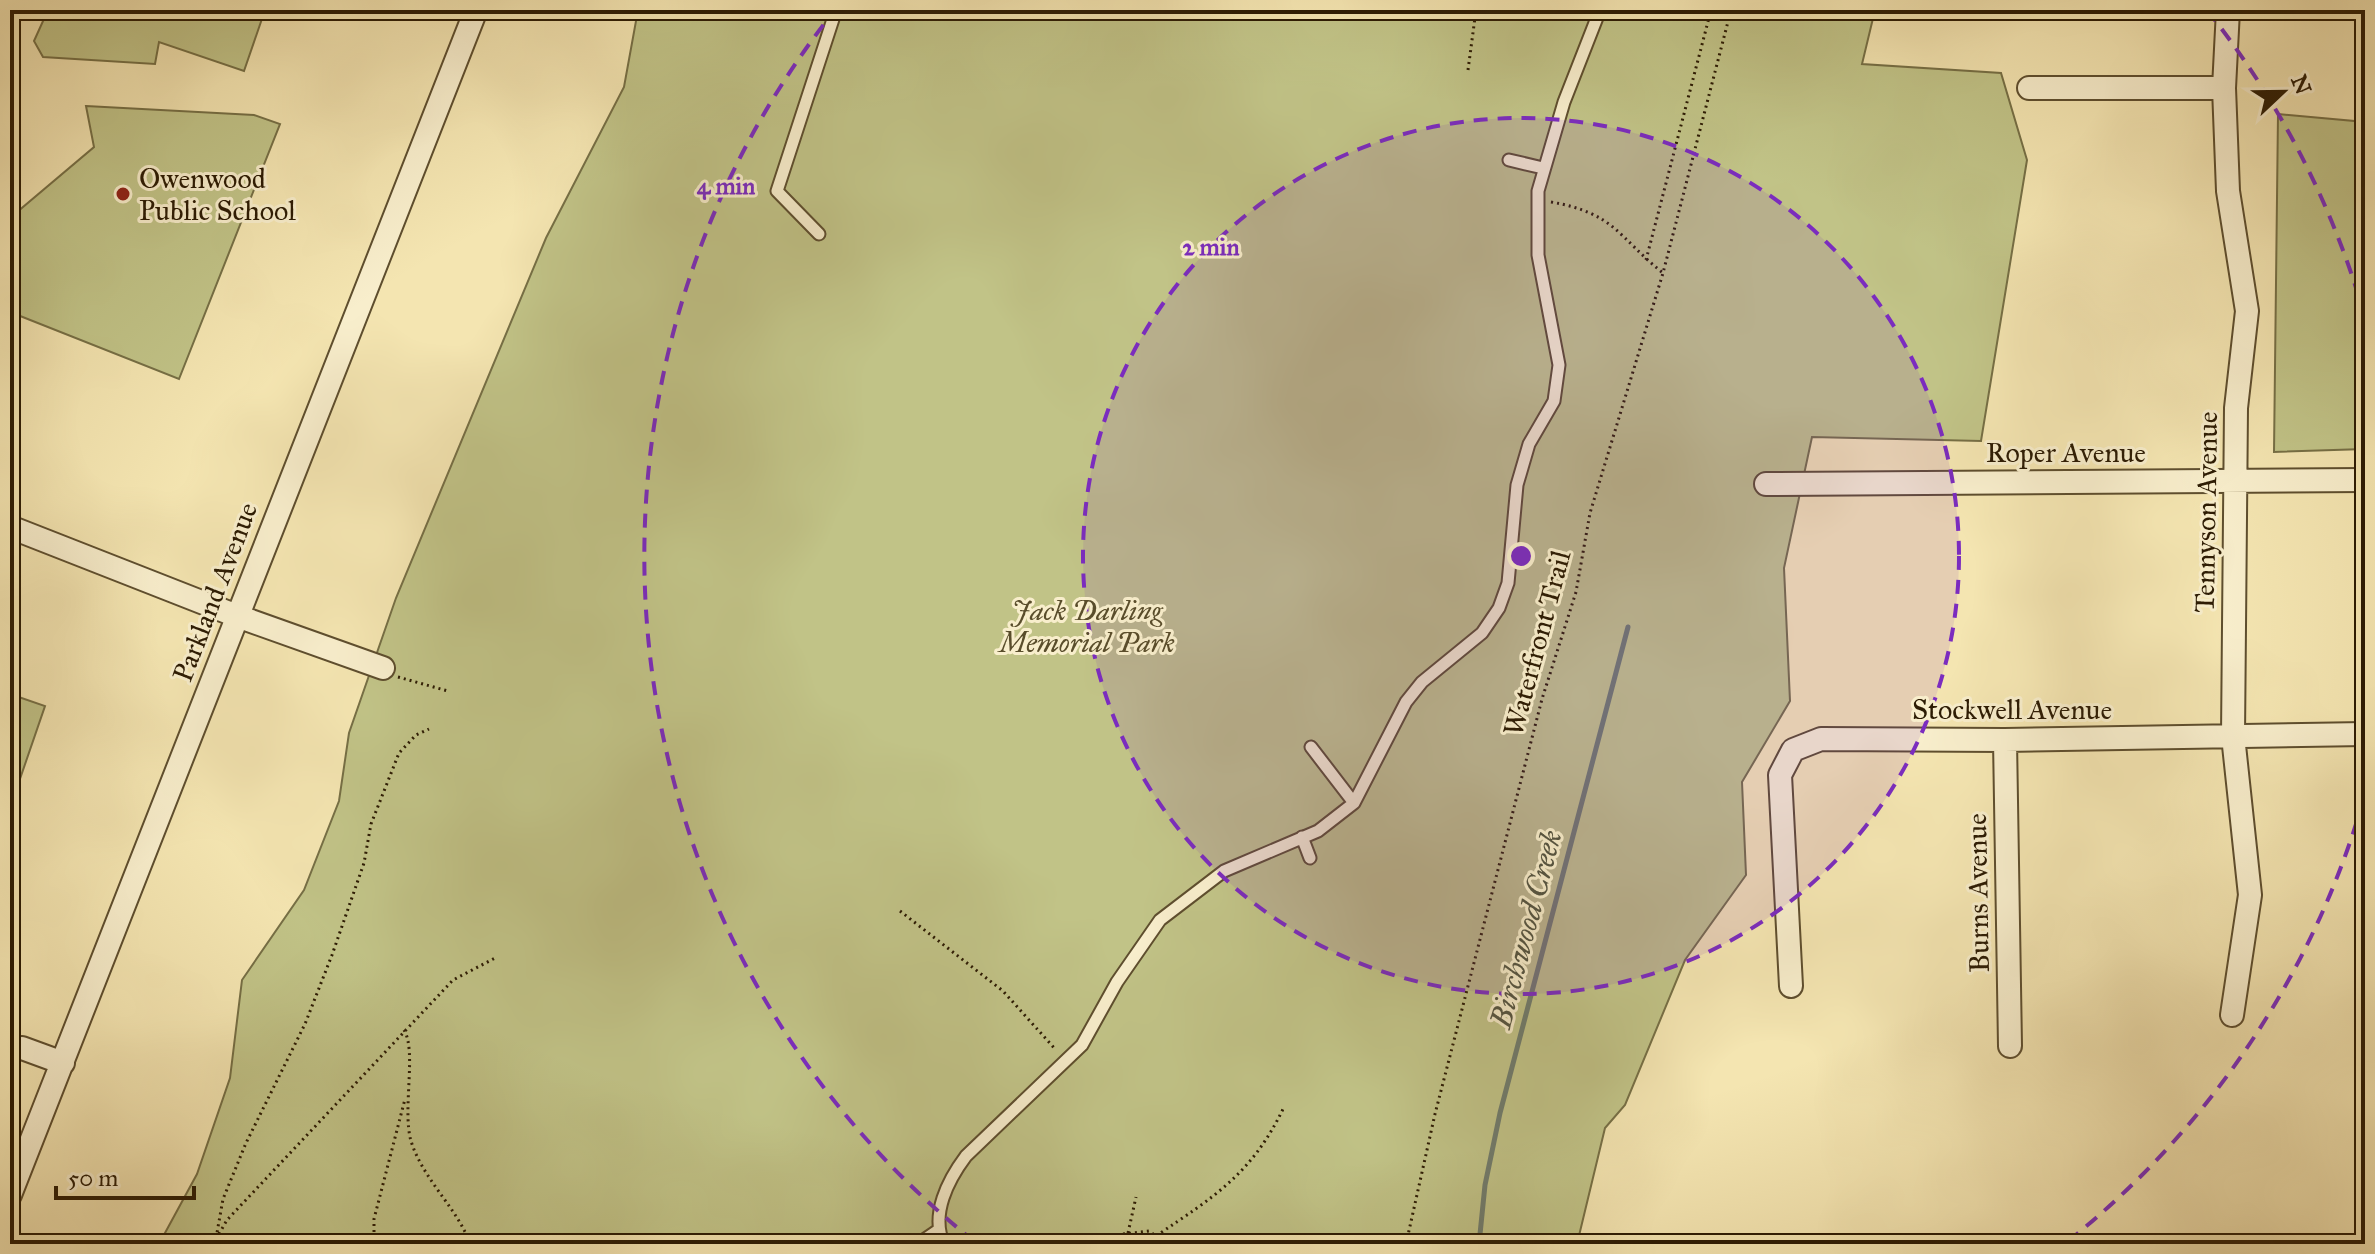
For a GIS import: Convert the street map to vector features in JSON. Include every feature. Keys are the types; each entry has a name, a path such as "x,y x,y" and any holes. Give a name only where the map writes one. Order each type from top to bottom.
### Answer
{"street":[{"name":"Parkland Avenue","path":"10,1195 476,10"},
{"name":"Tennyson Avenue","path":"2228,10 2224,88 2228,191 2247,311 2236,408 2238,481 2233,736 2250,895 2232,1015"},
{"path":"2029,88 2224,88"},
{"name":"Roper Avenue","path":"1766,484 2365,480"},
{"path":"10,527 237,616 383,668"},
{"name":"Stockwell Avenue","path":"1791,986 1780,775 1793,750 1821,739 2005,740 2365,734"},
{"name":"Burns Avenue","path":"2005,740 2010,1046"},
{"path":"22,1048 63,1063"}],"lane":[{"path":"819,234 777,191 836,10"},
{"path":"944,1244 937,1231 945,1189 966,1156 1082,1045 1117,982 1160,920 1224,871 1331,822 1354,803 1406,702 1422,682 1482,633 1499,608 1508,583 1517,485 1529,444 1554,401 1559,365 1538,255 1537,200 1543,168 1600,10"},
{"path":"1509,160 1543,168"},
{"path":"1311,747 1354,803"},
{"path":"1302,837 1310,858"},
{"path":"918,1244 937,1231"}],"path":[{"path":"1468,70 1476,10"},
{"path":"1646,260 1711,10"},
{"name":"Waterfront Trail","path":"1406,1244 1435,1114 1542,699 1576,592 1590,513 1663,273 1731,10"},
{"path":"1537,200 1588,211 1612,223 1646,260 1663,273"},
{"path":"383,668 393,676 448,691"},
{"path":"219,1235 223,1199 246,1143 305,1024 354,894 371,824 399,753 416,735 429,729"},
{"path":"900,911 1003,991 1042,1038 1067,1061"},
{"path":"215,1244 227,1220 453,980 497,957"},
{"path":"404,1030 410,1041 406,1095 411,1140 430,1183 470,1244"},
{"path":"374,1244 379,1197 406,1095"},
{"path":"1156,1236 1239,1176 1267,1142 1284,1107"},
{"path":"1128,1234 1136,1197"},
{"path":"1095,1244 1149,1231 1167,1244"}],"green space":[{"path":"48,10 265,10 244,71 159,42 155,64 43,57 34,41"},
{"name":"Jack Darling Memorial Park","path":"638,10 1875,10 1862,64 2001,73 2027,160 1981,441 1812,437 1784,568 1790,701 1742,782 1746,875 1685,960 1625,1105 1605,1128 1577,1244 159,1244 197,1174 230,1078 242,980 304,890 339,801 349,733 396,598 546,238 624,87"},
{"path":"86,106 254,115 280,124 179,379 10,312 10,218 94,147"},
{"path":"2278,114 2365,122 2365,449 2274,452"},
{"path":"10,694 45,706 10,808"}],"building":[{"path":"1007,1236 1010,1244 984,1244 984,1243"}],"waterway":[{"name":"Birchwood Creek","path":"1479,1244 1485,1185 1500,1113 1628,627"}],"place":[{"name":"Owenwood Public School","path":"123,194"}]}
